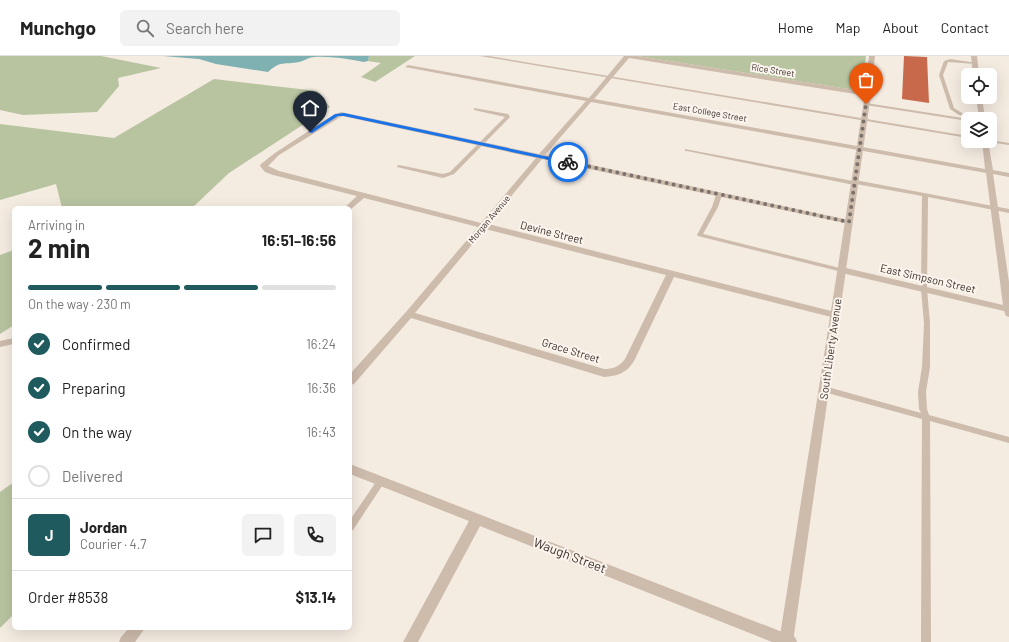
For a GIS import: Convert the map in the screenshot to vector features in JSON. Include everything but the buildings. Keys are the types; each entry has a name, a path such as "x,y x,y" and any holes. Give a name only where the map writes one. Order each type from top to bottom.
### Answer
{"street":[{"name":"Morgan Avenue","path":"352,379 409,314 541,156 628,56"},
{"name":"Rice Street","path":"628,56 868,94"},
{"name":"South Liberty Avenue","path":"788,642 868,94 872,56"},
{"path":"974,56 975,68"},
{"name":"East College Street","path":"408,67 1009,175"},
{"name":"Devine Street","path":"482,144 338,115 277,154 266,163 265,168 276,173 835,315"},
{"path":"482,144 849,222"},
{"path":"986,148 1009,310"},
{"path":"350,206 363,195"},
{"name":"East Simpson Street","path":"842,270 1009,310"},
{"name":"Grace Street","path":"409,314 597,370 613,373 623,369 629,361 671,273"},
{"path":"0,344 12,341"},
{"name":"Waugh Street","path":"352,470 788,642"},
{"path":"410,642 477,519"},
{"path":"126,642 136,630"}],"lane":[{"path":"482,56 961,136"},
{"path":"961,114 952,109 941,74 946,61 950,60 975,63"},
{"path":"866,104 961,119"},
{"path":"399,166 443,176 449,175 508,117 506,115 476,109"},
{"path":"997,142 1009,144"},
{"path":"687,150 854,183 1009,211"},
{"path":"719,194 715,207 700,235 842,270"},
{"path":"925,196 924,289 926,367 922,392 923,409 926,417 926,642"},
{"path":"824,389 1009,440"},
{"path":"352,524 382,481"}],"green space":[{"path":"0,56 101,56 161,68 118,78 119,86 97,112 23,115 0,110"},
{"path":"369,56 415,56 375,82 361,77 381,63 368,61"},
{"path":"637,56 866,56 862,89 855,90"},
{"path":"214,79 317,91 330,107 229,173 194,206 62,206 56,184 0,200 0,124 114,138"},
{"path":"12,251 12,326 0,334 0,255"},
{"path":"12,483 12,616 0,628 0,492"}],"water":[{"path":"163,56 369,56 368,61 364,62 333,57 312,57 299,62 280,64 268,72 216,64 199,59"}],"way so far":[{"path":"568,162 849,222 866,104"}],"route":[{"path":"310,132 341,114 568,162"}]}
